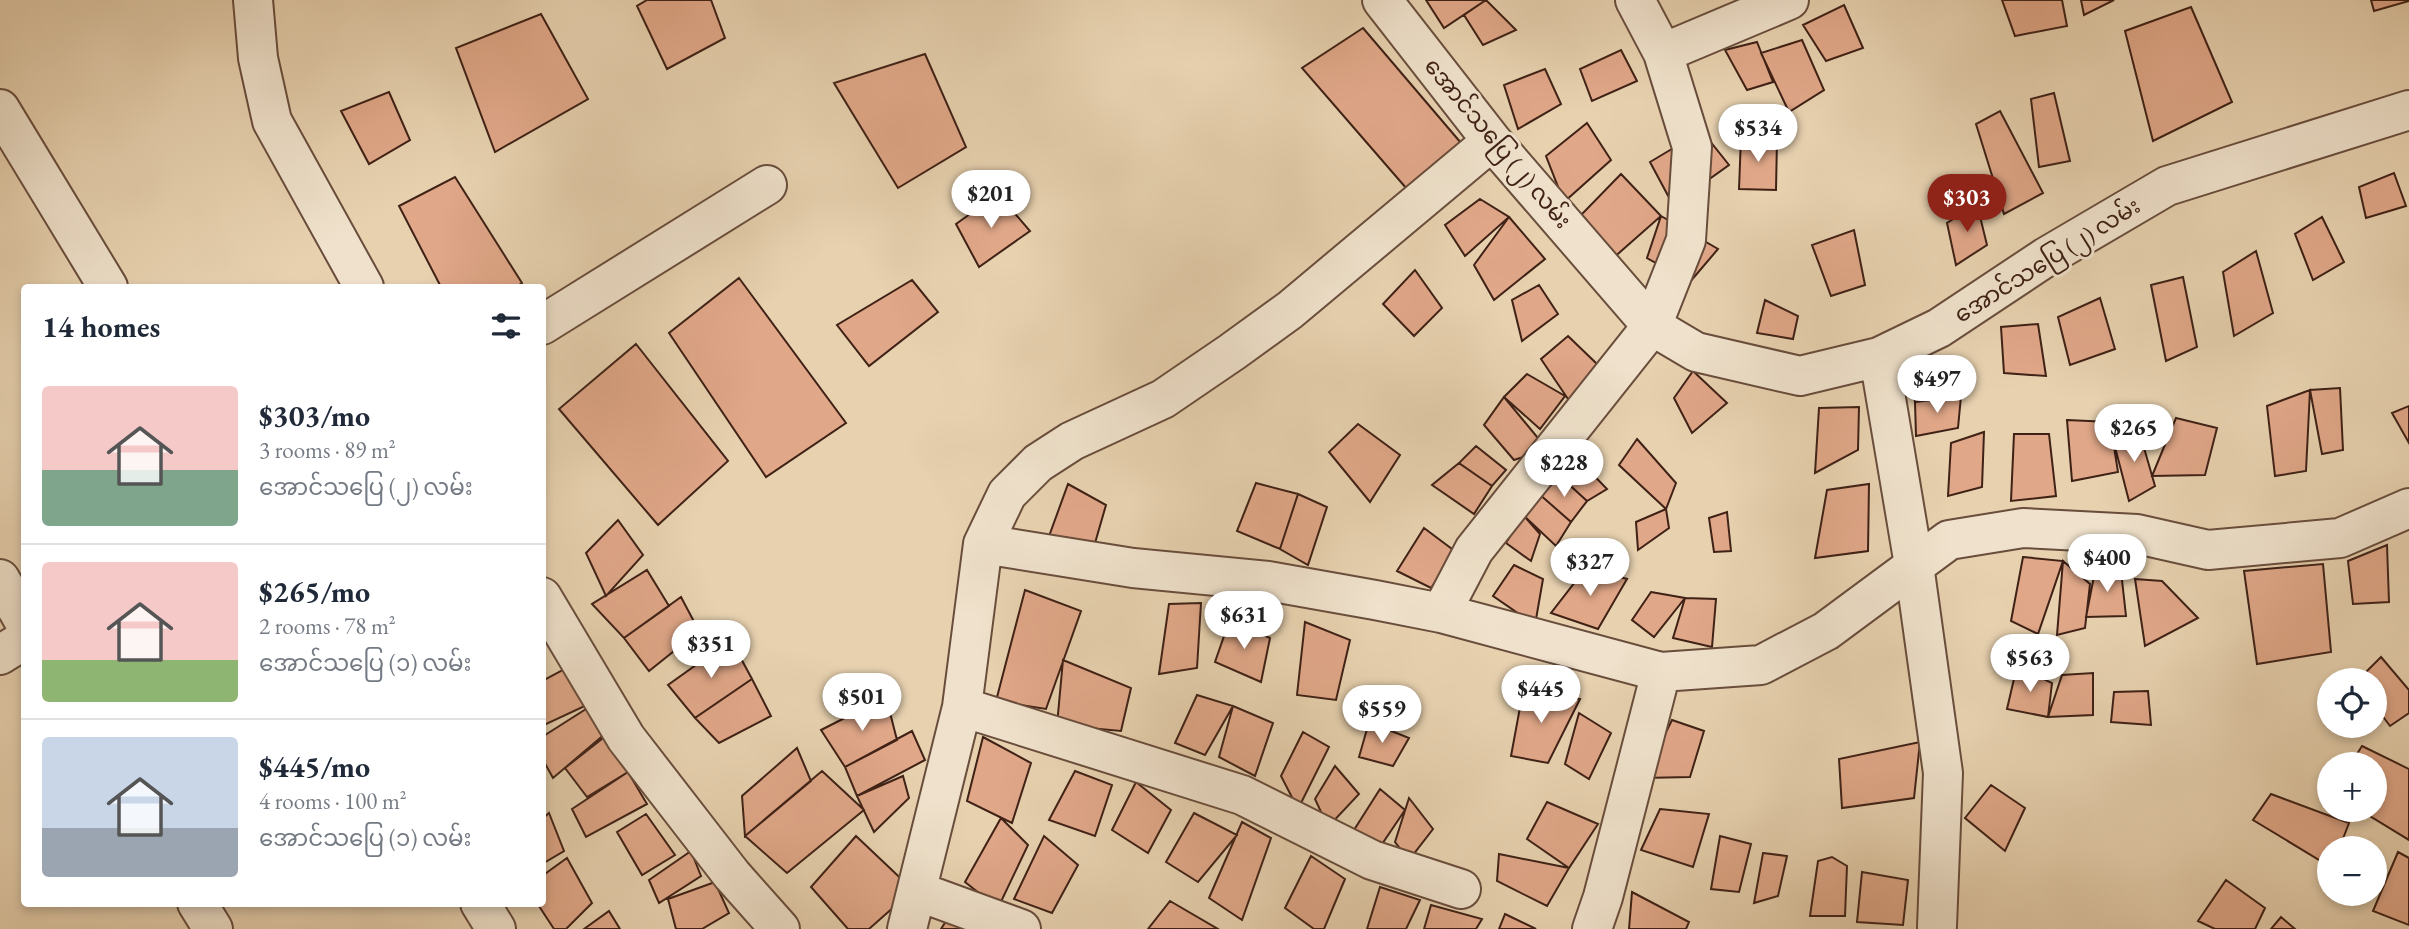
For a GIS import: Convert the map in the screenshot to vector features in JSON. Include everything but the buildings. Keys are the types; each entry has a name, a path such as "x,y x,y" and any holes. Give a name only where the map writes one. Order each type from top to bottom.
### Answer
{"street":[{"path":"253,0 258,58 272,121 361,284"},
{"name":"အောင်သပြေ (၂) လမ်း","path":"1382,0 1492,141 1652,326 1696,352 1800,376 1879,357 1939,328 2046,257 2167,186 2409,110"},
{"path":"1441,613 1474,550 1652,326 1686,240 1692,147 1663,53 1635,0"},
{"path":"1663,53 1789,0"},
{"path":"0,109 106,284"},
{"path":"907,929 962,707 984,544 1006,494 1038,463 1072,441 1163,399 1290,310 1492,141"},
{"path":"546,323 767,185"},
{"path":"1879,357 1914,565 1943,774 1937,926"},
{"path":"984,544 1133,568 1268,581 1441,613 1661,671 1762,665 1826,631 1949,540 2023,528 2137,534 2208,550 2340,538 2409,508"},
{"path":"0,579 21,616"},
{"path":"546,604 626,738 732,875 780,929"},
{"path":"0,655 21,642"},
{"path":"1592,929 1603,897 1661,671"},
{"path":"962,707 1242,795 1372,860 1461,889"},
{"path":"917,891 1021,929"},
{"path":"199,907 213,929"},
{"path":"482,907 496,929"}]}
